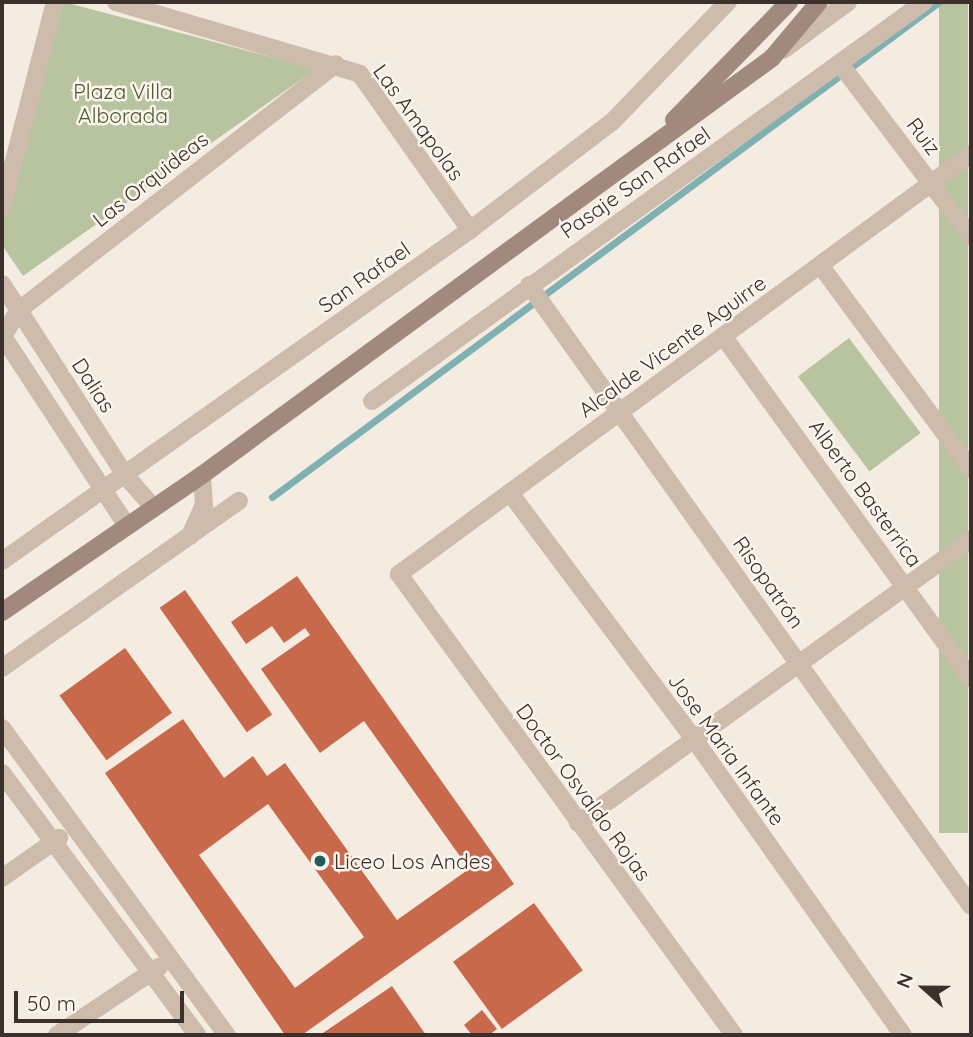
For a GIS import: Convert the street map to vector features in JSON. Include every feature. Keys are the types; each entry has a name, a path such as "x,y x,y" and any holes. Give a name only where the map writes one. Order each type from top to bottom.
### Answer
{"main road":[{"path":"642,155 789,2"},
{"path":"2,612 202,474 772,58 819,2"}],"street":[{"path":"2,207 55,2"},
{"name":"Las Amapolas","path":"116,2 336,64 360,74 470,230"},
{"name":"San Rafael","path":"2,561 470,230 612,122 728,2"},
{"path":"772,58 848,2"},
{"name":"Pasaje San Rafael","path":"372,401 529,285 841,65 924,2"},
{"name":"Las Orquideas","path":"2,337 19,310 336,64"},
{"name":"Ruiz","path":"841,65 971,236"},
{"name":"Alcalde Vicente Aguirre","path":"399,575 971,154"},
{"path":"820,265 971,469"},
{"name":"Dalias","path":"2,284 125,475 153,507"},
{"name":"Risopatrón","path":"529,285 971,906"},
{"name":"Alberto Basterrica","path":"723,336 971,679"},
{"path":"2,337 127,526"},
{"path":"190,536 204,505 202,474"},
{"name":"Jose Maria Infante","path":"510,493 694,739 903,1035"},
{"path":"2,668 239,501"},
{"path":"578,822 971,540"},
{"name":"Doctor Osvaldo Rojas","path":"399,575 734,1035"},
{"path":"2,728 72,830 227,1035"},
{"path":"2,773 51,843 197,1035"},
{"path":"2,878 72,830"},
{"path":"57,1035 169,960"}],"green space":[{"name":"Plaza Villa Alborada","path":"64,2 316,69 23,276 2,245 2,222"},
{"path":"939,2 968,2 968,833 939,833"},
{"path":"849,338 921,433 870,472 798,377"}],"building":[{"path":"297,576 514,884 302,1035 285,1035 105,773 183,719 224,778 253,756 267,776 285,763 397,920 469,869 364,721 320,753 261,669 310,635 305,628 284,643 272,626 246,644 231,622","holes":["268,804 364,937 295,988 199,855"]},
{"path":"185,590 272,715 247,732 160,608"},
{"path":"125,648 172,713 106,760 59,696"},
{"path":"534,903 583,970 502,1029 453,962"},
{"path":"392,986 426,1035 320,1035"},
{"path":"482,1010 497,1029 489,1035 472,1035 464,1025"}],"waterway":[{"path":"272,497 939,2"}],"place":[{"name":"Liceo Los Andes","path":"320,861"}]}
